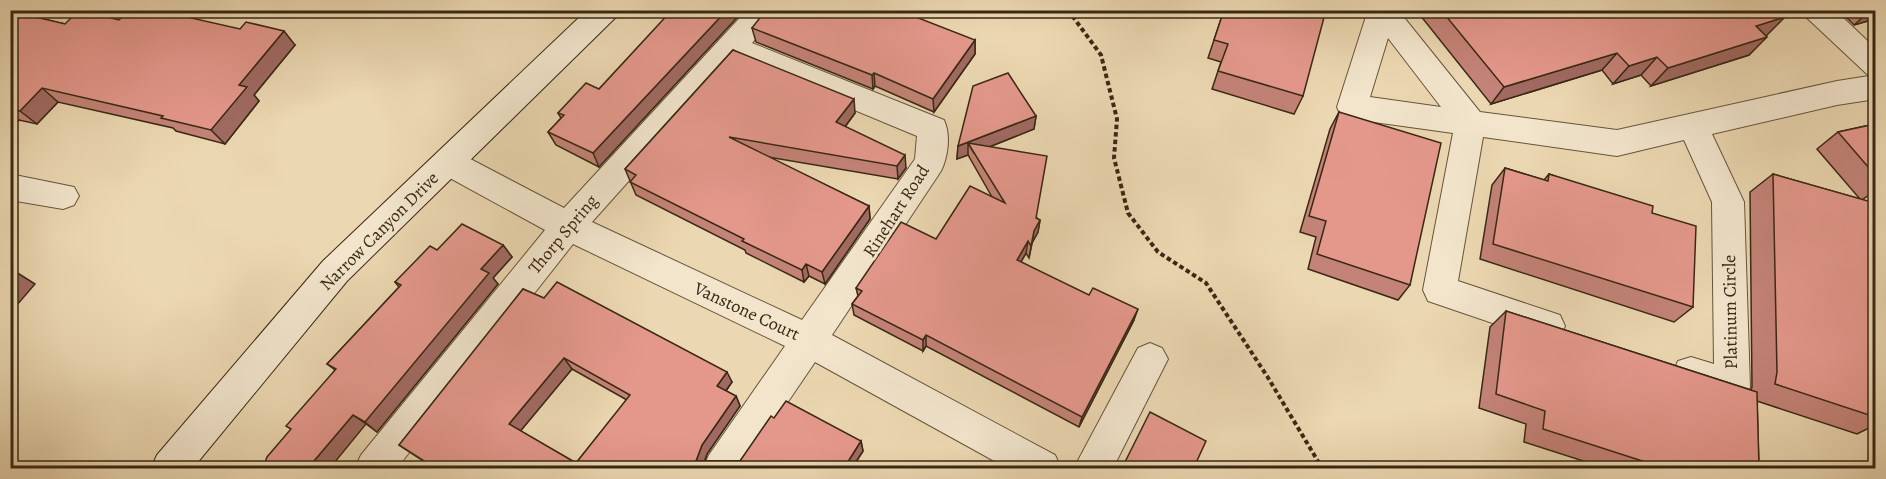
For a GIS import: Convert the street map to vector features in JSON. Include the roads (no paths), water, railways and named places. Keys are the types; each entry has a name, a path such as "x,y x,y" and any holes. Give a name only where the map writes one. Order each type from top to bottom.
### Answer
{"street":[{"name":"Narrow Canyon Drive","path":"170,468 335,271 606,10"},
{"name":"Thorp Spring","path":"374,468 568,226 765,10"},
{"path":"1816,10 1875,67"},
{"path":"1382,11 1470,122 1440,291 1575,335"},
{"path":"1382,11 1353,107 1617,143 1875,87"},
{"name":"Rinehart Road","path":"722,468 930,162 933,129 731,47"},
{"name":"Platinum Circle","path":"1664,365 1732,387 1728,202 1693,126"},
{"name":"Vanstone Court","path":"448,162 568,226 810,341 1042,468"},
{"path":"10,187 63,196"},
{"path":"1093,468 1150,359"}]}
